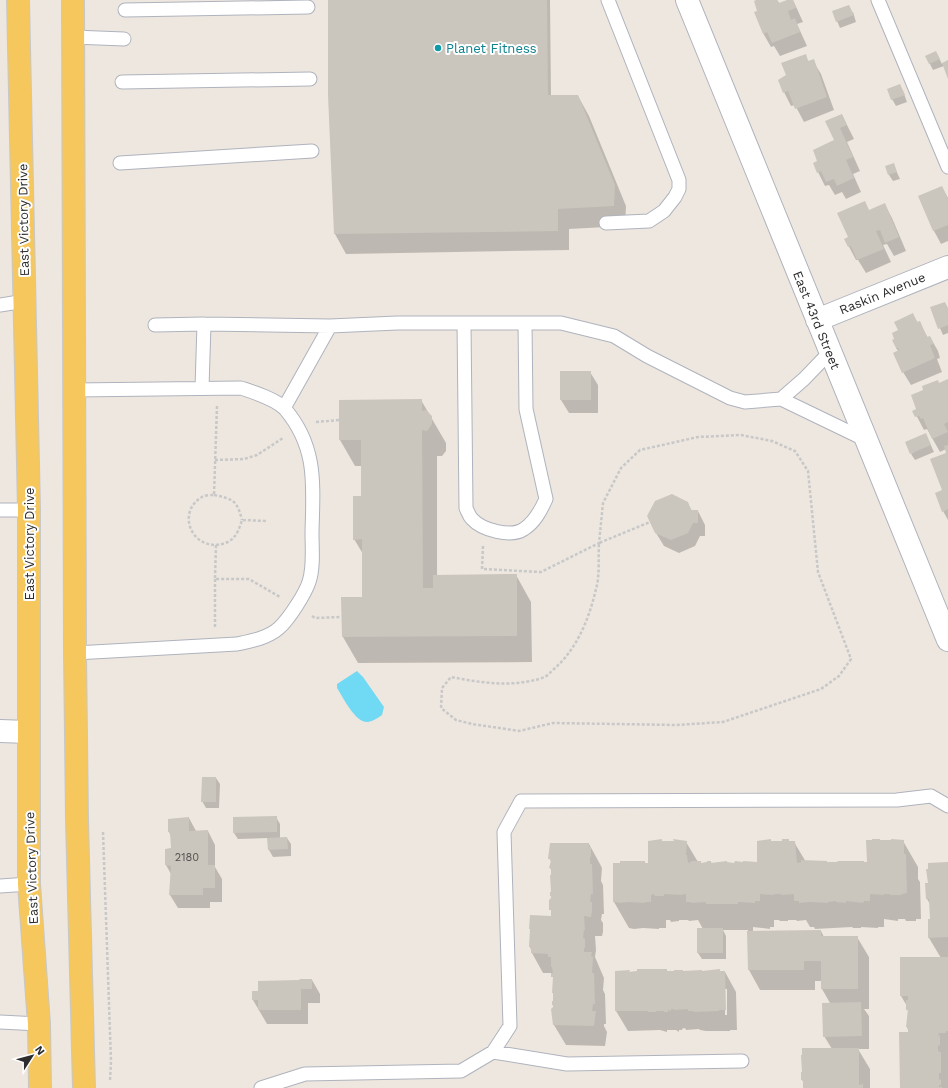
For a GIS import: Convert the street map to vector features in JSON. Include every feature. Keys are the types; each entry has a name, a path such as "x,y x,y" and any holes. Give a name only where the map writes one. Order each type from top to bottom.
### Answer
{"main road":[{"name":"East Victory Drive","path":"18,0 29,510 29,884 39,1024 40,1088"},
{"path":"73,0 75,653 77,820 84,1088"}],"street":[{"name":"East 43rd Street","path":"687,0 948,640"},
{"name":"Raskin Avenue","path":"817,320 948,267"},
{"path":"0,731 28,732"}],"lane":[{"path":"606,223 648,221 664,211 675,197 679,189 679,180 608,0"},
{"path":"878,0 948,167"},
{"path":"125,10 308,7"},
{"path":"73,37 124,39"},
{"path":"122,82 310,80"},
{"path":"120,162 312,151"},
{"path":"0,305 25,302"},
{"path":"464,323 466,508 470,518 476,523 500,533 512,533 523,530 532,522 546,499 526,409 525,322"},
{"path":"155,325 204,324 330,326 397,323 561,323 614,336 647,356 730,398 745,402 781,399 866,440"},
{"path":"202,388 204,324"},
{"path":"284,408 330,326"},
{"path":"781,399 804,379 830,352"},
{"path":"75,390 241,388 264,396 284,408 298,429 308,451 313,474 312,562 309,582 296,607 279,628 259,639 237,644 215,644 75,653"},
{"path":"0,510 29,510"},
{"path":"261,1088 305,1074 461,1071 493,1052 510,1026 504,832 521,801 897,800 931,796 948,806"},
{"path":"0,886 29,884"},
{"path":"0,1022 39,1024"},
{"path":"493,1052 567,1064 742,1062"}],"path":[{"path":"214,495 218,388"},
{"path":"215,460 244,459 257,454 271,444 308,424 339,420"},
{"path":"742,435 772,441 795,451 808,471 818,572 851,658 839,676 821,689 723,722 677,725 553,723 519,731 456,720 441,708 442,688 451,677 480,683 517,684 546,676 564,660 576,644 585,624 597,588 599,543 603,503 620,468 640,450 698,437 742,435"},
{"path":"214,495 229,498 238,507 242,520 235,536 227,544 208,545 196,538 189,526 190,512 195,503 203,496 214,495"},
{"path":"242,520 266,521"},
{"path":"484,526 482,569 541,572 599,543 650,522"},
{"path":"215,644 214,579 216,545"},
{"path":"214,579 249,579 314,618 342,617"}],"water":[{"path":"357,671 363,677 384,707 382,715 368,722 363,721 354,714 337,688 337,684"}],"building":[{"path":"328,0 547,0 548,95 578,95 615,185 614,206 558,209 558,231 334,234 328,95"},
{"path":"777,0 779,3 787,0 793,0 796,8 788,11 791,20 795,18 800,32 772,43 767,32 763,34 754,12 757,11 754,1"},
{"path":"849,5 854,15 836,22 832,11"},
{"path":"936,51 940,59 929,64 925,56"},
{"path":"806,54 808,61 814,59 827,97 795,109 788,91 783,93 778,80 786,75 781,63"},
{"path":"948,60 948,79 942,63"},
{"path":"900,84 905,95 891,100 887,89"},
{"path":"842,114 847,125 840,128 853,157 846,160 854,178 837,186 834,179 826,182 821,171 817,173 813,163 817,161 813,150 834,140 825,121"},
{"path":"894,163 897,172 888,175 885,166"},
{"path":"942,186 948,199 948,225 933,231 918,196"},
{"path":"865,201 869,210 885,203 899,237 885,243 880,230 876,231 884,249 857,260 851,246 848,247 844,239 848,237 837,213"},
{"path":"945,302 948,308 948,325 938,329 930,307"},
{"path":"913,313 917,322 920,321 927,337 930,336 934,344 930,345 935,358 902,373 893,353 899,350 896,348 892,340 894,339 892,333 898,330 894,322"},
{"path":"560,371 591,371 591,400 560,400"},
{"path":"948,379 948,422 944,424 948,432 932,439 923,418 921,419 919,416 915,417 912,411 916,409 911,395 923,390 922,386 938,380 939,383"},
{"path":"422,399 422,411 426,410 432,416 432,424 427,431 422,430 423,588 433,588 433,575 517,574 517,636 342,637 341,597 362,597 362,539 353,540 353,496 361,496 361,440 339,440 339,400"},
{"path":"926,433 931,445 910,454 905,442"},
{"path":"948,445 948,509 942,512 935,493 942,490 930,459 946,453 944,446"},
{"path":"672,494 688,502 691,510 698,510 698,523 693,523 688,533 671,540 655,533 647,516 655,501"},
{"path":"202,777 216,777 216,802 201,802"},
{"path":"277,816 277,832 233,833 233,817"},
{"path":"189,817 189,831 208,830 208,865 215,865 215,888 203,888 203,895 169,895 171,866 165,865 165,849 171,848 170,832 168,832 168,819"},
{"path":"287,837 288,849 268,850 267,838"},
{"path":"662,839 662,841 674,841 673,839 687,841 686,855 688,863 692,861 701,861 701,863 707,861 711,861 711,863 727,861 734,863 735,861 757,862 757,841 771,839 771,841 782,841 782,839 789,839 789,841 795,841 797,863 801,862 801,860 827,862 867,862 866,840 904,840 904,854 906,854 907,893 901,895 870,894 870,901 864,901 863,903 846,901 846,903 836,901 828,903 799,903 799,901 794,901 794,894 760,894 760,901 755,901 755,903 738,902 738,904 706,904 706,902 691,903 686,902 686,894 664,894 664,896 655,896 654,894 651,895 651,902 645,903 613,902 613,863 620,863 620,861 645,861 645,863 648,863 648,841"},
{"path":"550,843 589,843 589,847 591,847 590,864 592,864 593,894 591,894 590,902 592,902 592,911 591,917 584,916 585,930 583,938 585,939 584,952 592,952 591,956 593,957 592,973 594,973 595,1004 593,1004 592,1011 596,1011 594,1026 553,1025 551,1009 553,1007 553,977 551,977 551,973 553,973 551,967 551,957 548,957 548,954 531,953 531,947 529,947 530,915 551,916 551,910 549,910 549,900 551,898 551,868 549,868 551,861 548,859"},
{"path":"948,862 948,937 928,938 928,919 930,919 929,899 926,899 925,883 928,883 926,869 928,869 928,863"},
{"path":"697,928 723,928 723,953 697,953"},
{"path":"821,930 821,936 858,936 858,989 821,989 821,961 804,961 804,970 748,970 747,931"},
{"path":"900,957 948,957 948,1031 946,1031 946,1033 939,1033 938,1036 940,1035 940,1045 938,1046 938,1050 941,1052 941,1073 939,1073 939,1079 941,1080 941,1085 939,1085 939,1087 942,1088 900,1088 899,1032 908,1032 908,1027 906,1027 908,1010 906,1010 906,1000 908,1000 908,996 900,996"},
{"path":"637,969 702,971 720,969 720,971 725,971 726,1010 693,1012 694,1011 688,1011 688,1009 671,1009 671,1011 668,1010 668,1012 615,1011 615,971 630,970 629,972 637,971"},
{"path":"312,979 312,989 301,989 301,1010 258,1010 258,1000 252,1000 252,991 258,991 258,981"},
{"path":"861,1002 862,1036 823,1037 822,1003"},
{"path":"802,1048 859,1048 859,1085 863,1084 863,1088 803,1088 803,1080 801,1080"}],"place":[{"name":"Planet Fitness","path":"438,48"}]}
